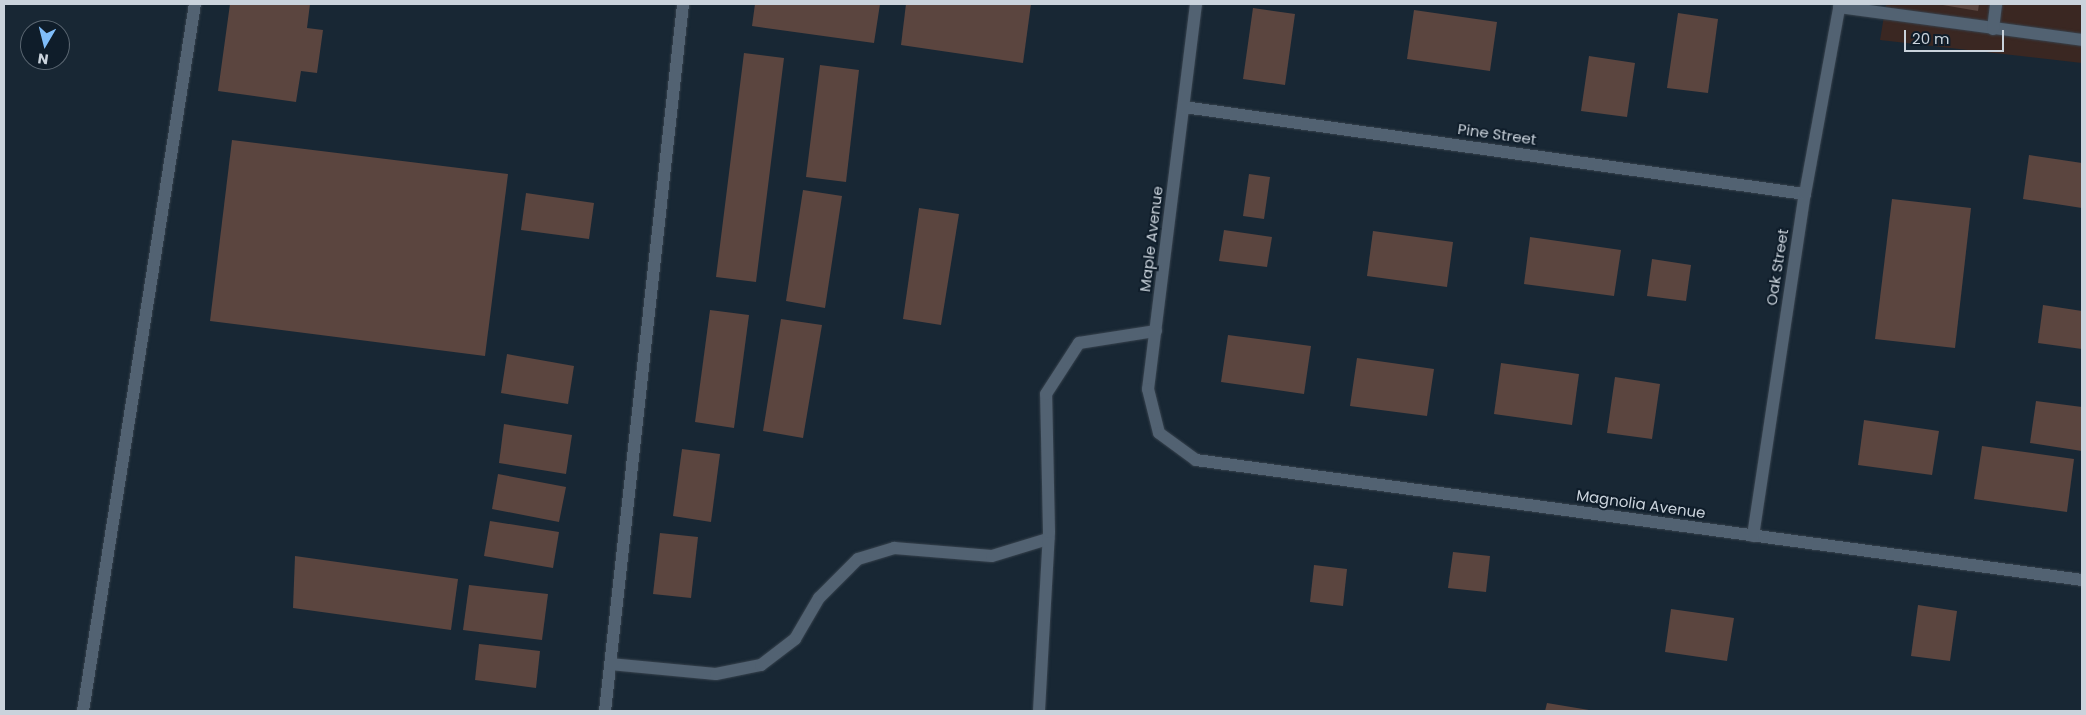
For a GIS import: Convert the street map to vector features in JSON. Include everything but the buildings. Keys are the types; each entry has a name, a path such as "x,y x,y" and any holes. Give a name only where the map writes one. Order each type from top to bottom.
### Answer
{"street":[{"path":"83,711 195,4"},
{"path":"604,711 683,4"},
{"name":"Maple Avenue","path":"1196,4 1148,388 1159,433 1196,460"},
{"path":"1993,28 1996,4"},
{"path":"1839,6 2082,40"},
{"name":"Oak Street","path":"1753,536 1805,194 1839,6"},
{"name":"Pine Street","path":"1184,106 1805,194"},
{"path":"1038,711 1048,539 1046,394 1079,343 1156,331"},
{"name":"Magnolia Avenue","path":"1196,460 2082,580"},
{"path":"610,664 716,674 761,666 795,639 819,598 858,559 894,548 992,556 1048,539"}],"shaded area":[{"path":"1886,4 2082,4 2082,63 1880,40"}]}
